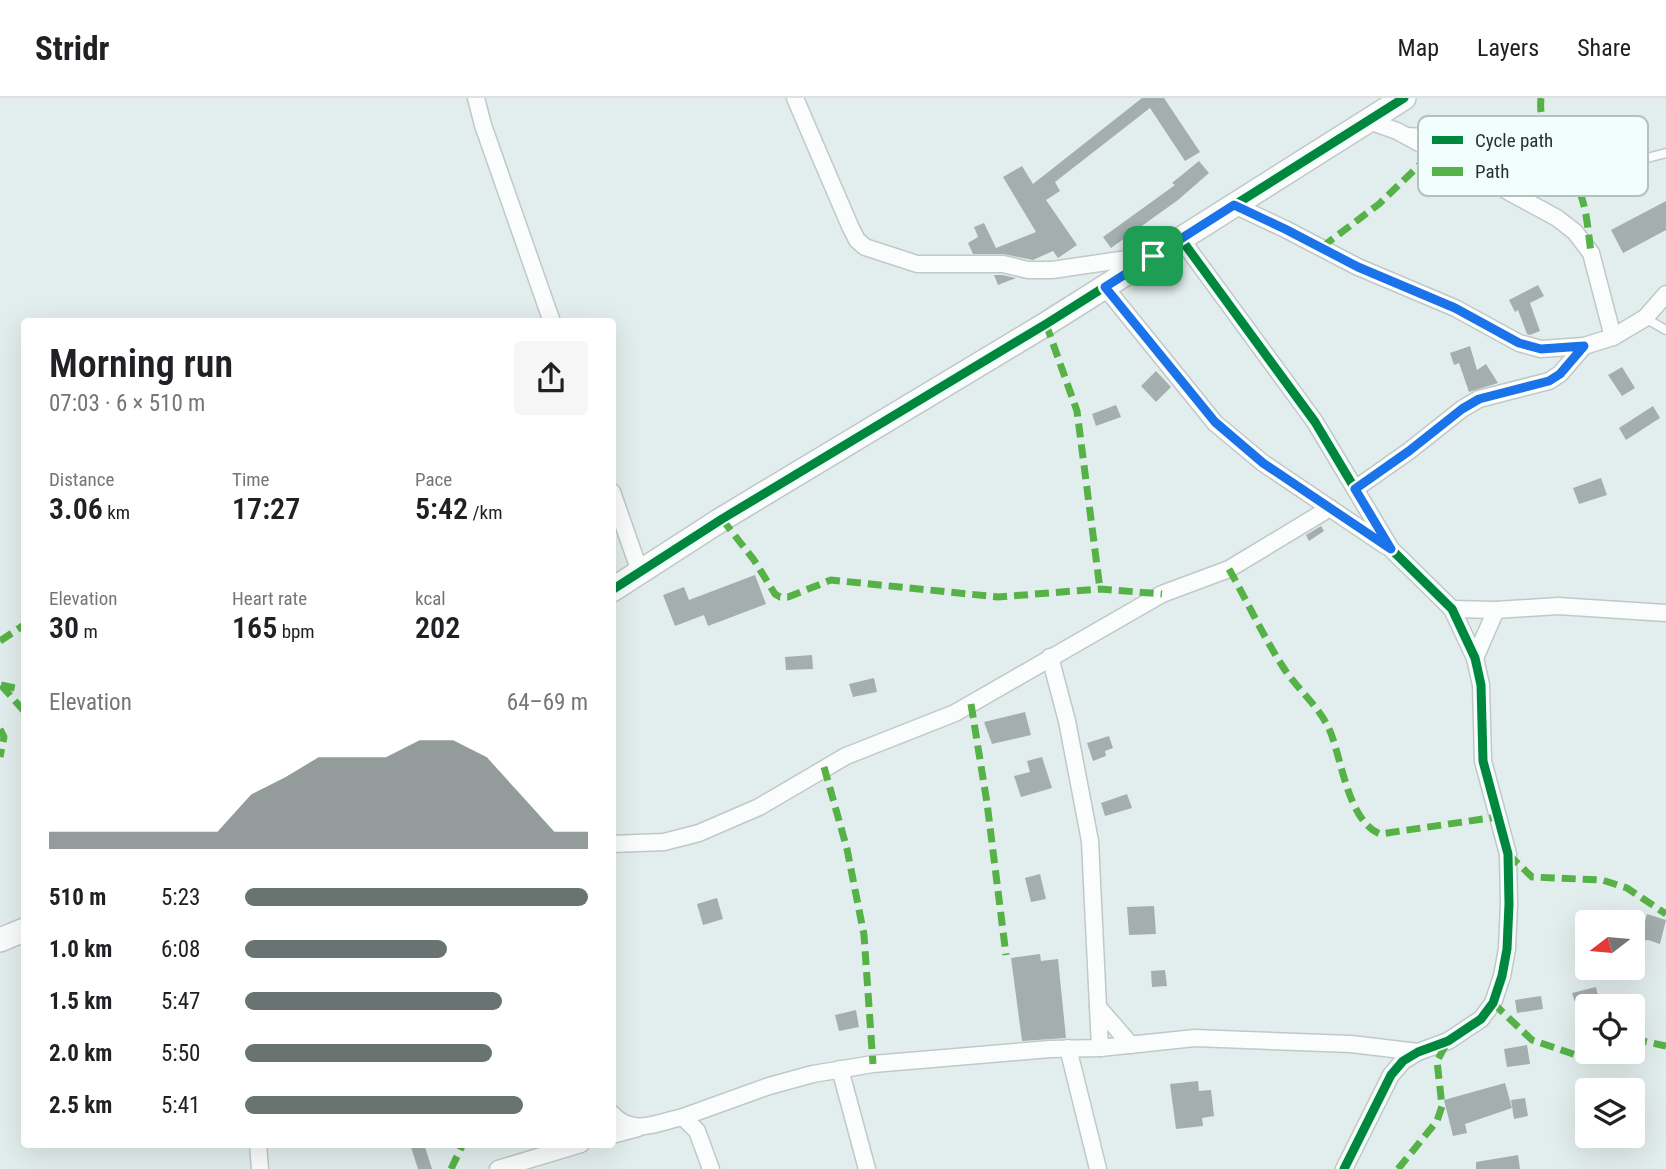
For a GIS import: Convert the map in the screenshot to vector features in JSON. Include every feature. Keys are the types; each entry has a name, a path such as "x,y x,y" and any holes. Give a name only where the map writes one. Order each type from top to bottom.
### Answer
{"street":[{"path":"476,98 551,318"},
{"path":"795,98 850,226 864,247 917,264 1003,264 1028,270 1052,270 1153,256"},
{"path":"616,587 722,519 1105,287 1404,98"},
{"path":"1369,121 1418,142"},
{"path":"1517,196 1557,218 1575,232 1591,253 1613,337"},
{"path":"1234,205 1358,267 1455,308 1519,343 1541,349 1584,346 1613,337 1645,318 1666,294"},
{"path":"1181,239 1315,422 1391,549"},
{"path":"1105,287 1215,422 1263,463 1391,549 1452,609 1475,658 1483,713 1483,761 1508,854 1507,949 1499,985 1486,1014 1448,1041 1418,1052 1403,1061 1391,1075 1344,1169"},
{"path":"1355,489 1462,409 1479,399 1549,381 1560,374 1584,346"},
{"path":"616,503 640,572"},
{"path":"616,844 664,842 699,833 759,807 846,756 955,713 1162,594 1229,569 1330,508"},
{"path":"1452,609 1496,610 1558,606 1666,613"},
{"path":"1475,658 1496,610"},
{"path":"1050,657 1067,722 1090,842 1100,1048"},
{"path":"0,940 21,931"},
{"path":"1098,1007 1131,1045"},
{"path":"616,1134 683,1117 769,1086 840,1069 1195,1038 1351,1044 1418,1052"},
{"path":"1068,1048 1098,1169"},
{"path":"840,1069 867,1169"},
{"path":"616,1117 624,1124 638,1128"},
{"path":"683,1117 697,1132 711,1169"},
{"path":"258,1148 260,1169"},
{"path":"498,1169 569,1148"}],"lane":[{"path":"1397,131 1418,132"},
{"path":"1648,158 1666,153"},
{"path":"1645,318 1666,330"}],"building":[{"path":"1142,98 1164,98 1200,152 1185,161 1150,108 1055,182 1060,191 1046,200 1077,245 1058,258 1053,251 1033,260 1003,254 973,254 968,243 978,237 974,227 984,223 996,248 1036,232 1003,177 1022,166 1033,184"},
{"path":"1199,161 1209,173 1178,200 1111,248 1103,237 1175,185 1172,183"},
{"path":"1666,201 1666,230 1623,253 1611,230"},
{"path":"994,275 1002,275 1016,278 998,285"},
{"path":"1538,285 1544,296 1530,303 1540,331 1530,335 1527,334 1518,310 1515,312 1509,300"},
{"path":"1470,346 1477,370 1486,364 1498,383 1469,392 1459,363 1454,365 1450,353"},
{"path":"1622,367 1635,388 1622,396 1608,375"},
{"path":"1156,371 1171,387 1156,402 1141,386"},
{"path":"1116,405 1121,417 1096,426 1092,414"},
{"path":"1653,406 1660,418 1626,440 1619,428"},
{"path":"1601,478 1607,495 1579,504 1573,488"},
{"path":"1321,526 1324,531 1309,541 1306,535"},
{"path":"755,575 766,604 708,626 704,615 675,626 663,595 684,587 689,600"},
{"path":"812,655 813,669 786,670 785,657"},
{"path":"874,678 877,692 853,697 849,684"},
{"path":"1025,712 1031,735 992,744 984,722"},
{"path":"1109,736 1113,748 1105,751 1106,756 1093,761 1087,743"},
{"path":"1042,757 1052,788 1021,797 1014,776 1030,772 1027,761"},
{"path":"1127,794 1132,808 1105,816 1101,803"},
{"path":"1040,874 1046,899 1031,902 1025,878"},
{"path":"717,898 723,919 703,925 697,904"},
{"path":"1154,906 1156,934 1129,935 1127,907"},
{"path":"1647,914 1666,920 1660,944 1645,940"},
{"path":"1040,954 1041,961 1058,959 1066,1038 1022,1041 1011,958"},
{"path":"1165,970 1167,986 1152,987 1151,971"},
{"path":"1596,987 1598,994 1575,994 1575,1003 1572,993"},
{"path":"1541,996 1543,1009 1517,1013 1515,1000"},
{"path":"856,1010 859,1027 839,1031 835,1015"},
{"path":"1527,1045 1530,1064 1507,1067 1504,1049"},
{"path":"1198,1081 1199,1091 1211,1090 1214,1116 1202,1118 1203,1126 1176,1129 1170,1084"},
{"path":"1505,1083 1512,1108 1465,1124 1467,1133 1453,1136 1444,1100"},
{"path":"1525,1098 1528,1116 1514,1119 1511,1100"},
{"path":"411,1148 425,1148 432,1169 418,1169"},
{"path":"1518,1155 1520,1169 1476,1169 1476,1162"}],"marked path":[{"path":"1541,98 1542,116"},
{"path":"1322,247 1379,204 1418,166"},
{"path":"1581,196 1591,253"},
{"path":"1046,324 1077,411 1100,589"},
{"path":"722,519 754,560 775,594 780,597 788,597 831,580 998,597 1100,589 1162,594"},
{"path":"1229,569 1283,667 1326,722 1353,803 1369,827 1380,834 1497,817"},
{"path":"0,641 21,627"},
{"path":"1,685 21,708"},
{"path":"1,685 21,689"},
{"path":"971,704 987,803 1006,955"},
{"path":"0,729 4,737 0,757"},
{"path":"824,767 847,849 864,935 873,1064"},
{"path":"1508,854 1532,877 1602,880 1627,888 1666,914"},
{"path":"1493,1003 1532,1040 1575,1055"},
{"path":"1398,1169 1437,1121 1442,1106 1437,1061 1448,1041"},
{"path":"1645,1041 1666,1046"},
{"path":"451,1169 461,1148"}],"cycle path":[{"path":"616,587 722,519 1046,324 1404,98"},
{"path":"1181,239 1315,422 1391,549 1452,609 1475,658 1481,685 1483,761 1508,854 1507,949 1502,976 1493,1003 1481,1019 1448,1041 1418,1052 1403,1061 1391,1075 1344,1169"}],"route":[{"path":"1234,205 1358,267 1455,308 1519,343 1541,349 1584,346 1560,374 1549,381 1479,399 1462,409 1355,489 1391,549 1263,463 1215,422 1105,287 1153,256 1234,205"}]}
